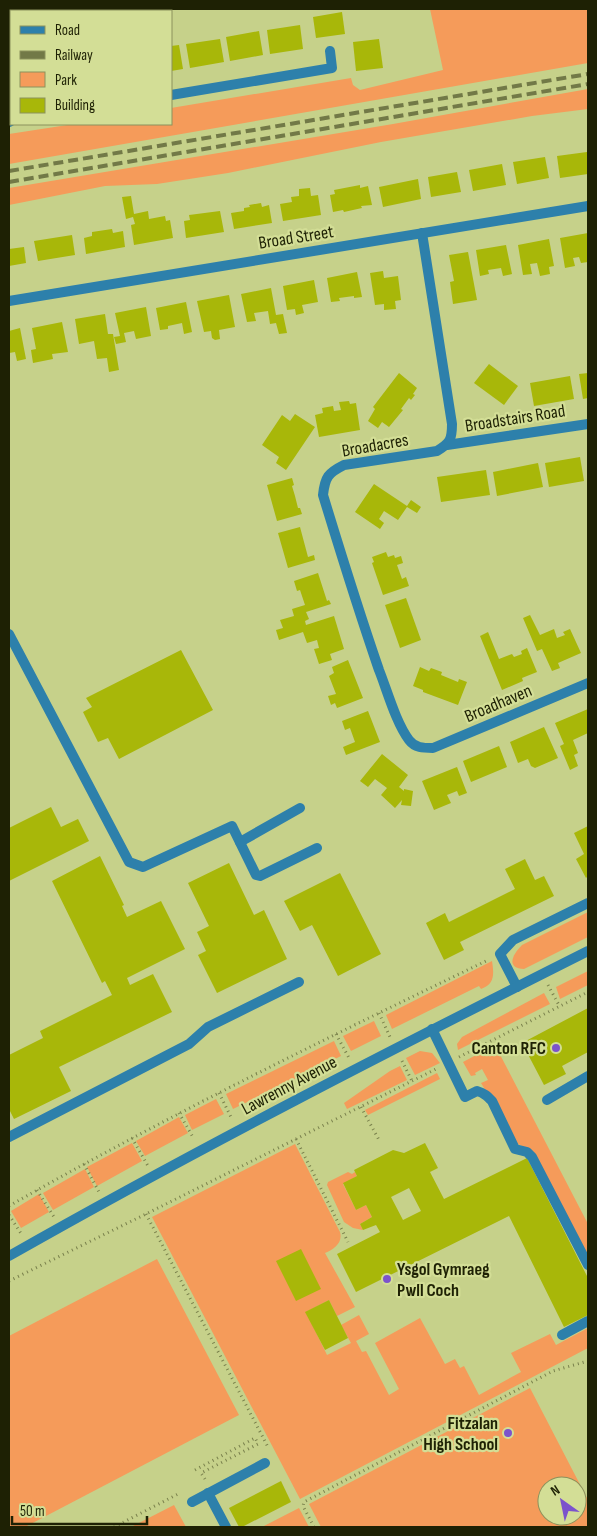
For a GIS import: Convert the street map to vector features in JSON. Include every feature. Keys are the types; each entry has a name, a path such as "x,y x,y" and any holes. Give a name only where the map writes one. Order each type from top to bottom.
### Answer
{"street":[{"path":"172,95 332,68 330,51"},
{"name":"Broad Street","path":"9,301 588,206"},
{"path":"422,233 452,424 452,435 447,445"},
{"name":"Broadstairs Road","path":"447,445 588,424"},
{"name":"Broadacres","path":"419,748 410,742 402,730 388,695 359,612 323,495 324,483 331,472 344,465 436,451 447,445"},
{"path":"9,634 129,862 143,867 232,826 256,875 260,876 317,848"},
{"name":"Broadhaven","path":"419,748 433,748 588,683"},
{"path":"240,842 300,808"},
{"path":"518,987 500,954 512,940 588,903"},
{"name":"Lawrenny Avenue","path":"9,1256 104,1202 354,1069 588,951"},
{"path":"9,1136 189,1044 208,1027 299,982"},
{"path":"432,1030 465,1097 477,1091 487,1096 492,1102 515,1149 527,1152 532,1157 588,1265"},
{"path":"547,1100 588,1076"},
{"path":"562,1335 588,1322"},
{"path":"192,1502 265,1463"},
{"path":"208,1493 226,1527"}],"path":[{"path":"9,1206 179,1113 500,954"},
{"path":"542,974 560,1007"},
{"path":"9,1281 361,1107 588,992"},
{"path":"336,1034 354,1069"},
{"path":"219,1093 238,1131"},
{"path":"361,1107 379,1140"},
{"path":"179,1113 200,1151"},
{"path":"132,1138 154,1176"},
{"path":"296,1139 348,1242"},
{"path":"84,1164 104,1202"},
{"path":"38,1190 60,1226"},
{"path":"146,1214 268,1446"},
{"path":"9,1215 28,1245"},
{"path":"314,1527 303,1506 304,1502 553,1371 588,1361"},
{"path":"195,1470 255,1438 258,1444 201,1473 205,1480"},
{"path":"114,1527 180,1493"}],"green space":[{"path":"9,9 159,9 10,10 9,26"},
{"path":"430,9 588,9 588,63 9,164 9,134 68,125 172,125 172,108 351,78 353,85 360,90 443,70"},
{"path":"588,89 588,109 532,116 381,142 228,173 157,184 105,186 9,205 9,188 393,124"},
{"path":"588,912 588,937 524,969 514,966 512,960 522,945"},
{"path":"492,961 492,978 486,987 481,989 479,986 392,1029 386,1015"},
{"path":"588,971 588,985 560,999 556,987"},
{"path":"544,993 550,1004 458,1050 457,1044 462,1037"},
{"path":"374,1021 381,1036 351,1051 343,1036"},
{"path":"334,1041 341,1056 233,1109 226,1094"},
{"path":"495,1045 588,1224 588,1256 531,1151 518,1144 481,1083 488,1080 482,1069 475,1073 476,1075 471,1076 463,1062"},
{"path":"420,1051 432,1053 440,1063 415,1075 406,1058"},
{"path":"400,1066 407,1080 347,1109 344,1103"},
{"path":"437,1073 440,1079 368,1115 365,1110"},
{"path":"216,1099 224,1114 192,1130 185,1115"},
{"path":"179,1117 188,1133 145,1156 136,1141"},
{"path":"132,1143 142,1161 97,1186 87,1167"},
{"path":"295,1144 340,1232 339,1242 325,1253 355,1307 337,1316 329,1300 306,1312 327,1355 351,1343 341,1325 359,1315 369,1334 356,1341 362,1352 366,1351 389,1395 399,1389 375,1343 420,1318 445,1364 455,1359 460,1368 464,1366 479,1395 521,1372 511,1353 550,1334 556,1345 588,1328 588,1348 300,1499 152,1217"},
{"path":"85,1169 94,1187 53,1210 43,1193"},
{"path":"348,1172 352,1174 355,1172 357,1176 343,1184 356,1210 366,1205 372,1217 360,1224 363,1230 353,1228 344,1222 327,1185 328,1182"},
{"path":"39,1194 49,1212 21,1228 11,1211"},
{"path":"157,1259 239,1415 25,1527 9,1527 9,1336"},
{"name":"Fitzalan High School","path":"530,1388 576,1476 537,1476 537,1526 587,1526 587,1498 588,1500 588,1527 321,1527 309,1504"},
{"path":"174,1505 186,1527 131,1527"},
{"path":"299,1508 309,1527 262,1527"}],"building":[{"path":"342,12 345,34 316,38 313,17"},
{"path":"300,25 303,49 270,54 267,30"},
{"path":"259,31 263,55 230,61 226,37"},
{"path":"220,39 224,62 190,68 186,44"},
{"path":"379,39 383,68 356,71 353,42"},
{"path":"179,45 183,69 172,71 172,46"},
{"path":"587,152 588,174 560,178 557,156"},
{"path":"545,157 549,178 517,184 513,162"},
{"path":"502,164 506,185 473,191 469,170"},
{"path":"457,172 461,192 431,197 428,177"},
{"path":"418,179 421,199 383,207 379,187"},
{"path":"360,185 360,188 368,186 372,205 361,206 362,208 344,212 343,210 333,212 330,195 335,194 334,190"},
{"path":"310,188 311,196 318,195 321,215 283,221 280,204 292,202 291,197 299,196 299,189"},
{"path":"131,196 134,214 148,211 149,219 165,216 166,221 170,220 173,238 134,245 131,225 135,224 133,217 126,219 122,197"},
{"path":"261,203 262,207 269,205 272,223 234,229 231,213 244,211 244,208 250,207 249,205"},
{"path":"220,211 224,232 186,238 184,221 190,220 189,215"},
{"path":"112,229 113,233 123,231 125,247 86,254 84,238 92,236 92,232"},
{"path":"588,233 588,262 581,263 579,257 573,258 575,266 565,268 560,238"},
{"path":"72,235 75,255 38,261 34,241"},
{"path":"549,239 554,266 549,267 550,274 540,276 537,263 530,264 532,274 523,275 518,245"},
{"path":"506,245 512,274 503,276 501,268 488,270 489,274 480,276 476,250"},
{"path":"24,247 26,263 9,266 9,249"},
{"path":"468,252 477,300 453,304 450,282 454,281 449,255"},
{"path":"383,271 384,278 398,276 401,300 395,301 396,309 384,310 384,304 375,305 370,273"},
{"path":"357,272 362,297 339,298 340,301 331,302 327,278"},
{"path":"314,280 318,302 302,305 304,313 296,315 295,309 287,310 283,286"},
{"path":"271,288 276,315 283,314 287,333 279,334 276,323 270,324 268,311 254,313 256,321 247,322 241,294"},
{"path":"229,295 235,327 219,330 220,339 215,340 212,338 211,331 204,332 197,301"},
{"path":"186,302 192,332 184,334 182,323 160,330 156,308"},
{"path":"146,307 151,336 136,339 134,331 124,333 126,342 116,344 114,337 120,336 115,313"},
{"path":"105,314 108,334 113,334 119,370 109,372 107,358 97,359 94,341 79,344 75,319"},
{"path":"62,322 68,352 52,354 53,359 33,363 31,350 36,349 32,328"},
{"path":"20,328 26,359 17,361 15,352 9,353 9,331"},
{"path":"489,364 518,386 504,405 474,383"},
{"path":"399,373 417,388 413,394 415,395 411,400 409,398 401,409 403,410 389,427 382,422 378,428 368,421 375,409 373,407"},
{"path":"588,373 588,398 583,399 579,374"},
{"path":"570,376 574,399 534,406 530,383"},
{"path":"349,401 350,404 356,403 360,430 319,437 315,415 323,413 322,408 333,406 334,411 341,410 339,402"},
{"path":"295,414 315,427 286,470 276,463 279,457 262,445 282,415 290,421"},
{"path":"580,457 584,481 549,487 545,463"},
{"path":"538,463 543,487 497,496 493,472"},
{"path":"486,470 490,495 441,502 437,477"},
{"path":"292,478 294,485 292,486 298,508 300,508 302,514 277,521 267,485"},
{"path":"374,484 407,506 411,500 421,507 417,513 407,507 398,520 384,511 379,519 384,523 380,529 355,512"},
{"path":"300,527 308,557 314,555 315,560 288,568 278,533"},
{"path":"386,552 388,557 394,555 395,558 401,556 403,563 397,565 402,579 406,577 409,586 383,595 372,563 374,562 372,557"},
{"path":"318,573 327,601 329,600 331,604 306,612 309,619 305,621 306,625 334,616 344,649 330,654 332,660 319,664 314,649 319,648 317,640 307,643 303,632 279,640 276,630 283,628 280,620 294,616 292,609 305,605 300,590 297,591 294,581"},
{"path":"406,598 421,640 400,648 385,605"},
{"path":"530,615 540,635 554,629 557,638 565,635 563,632 570,629 581,653 558,663 560,668 552,671 542,649 537,651 523,618"},
{"path":"488,632 499,659 512,654 514,657 522,654 521,651 527,648 537,672 522,678 523,681 502,690 480,636"},
{"path":"181,650 213,710 119,759 108,738 98,742 83,712 92,707 86,698"},
{"path":"348,660 363,698 337,708 335,703 331,705 328,696 336,694 329,676 334,673 332,667"},
{"path":"420,667 429,671 431,668 442,672 441,675 458,682 459,679 467,682 458,705 423,692 423,690 413,686"},
{"path":"588,709 588,733 573,740 578,753 574,755 578,766 570,770 560,746 564,744 555,723"},
{"path":"368,711 380,742 346,755 343,747 355,742 350,728 345,730 342,721"},
{"path":"544,727 558,758 535,768 531,766 528,759 518,763 510,742"},
{"path":"499,746 507,767 471,782 463,761"},
{"path":"382,754 408,775 399,787 404,791 404,789 413,791 411,806 401,805 402,800 395,808 381,795 387,788 375,779 368,787 360,781"},
{"path":"457,767 467,793 459,796 457,791 447,795 451,803 434,810 422,781"},
{"path":"51,807 61,827 78,819 89,841 9,881 9,828"},
{"path":"588,826 588,876 586,878 576,859 584,854 574,833"},
{"path":"100,856 124,905 122,906 127,917 161,901 185,949 127,978 130,985 153,974 172,1012 59,1067 71,1091 14,1119 9,1109 9,1055 43,1038 40,1031 112,995 105,981 102,983 52,881"},
{"path":"525,859 535,880 544,876 554,896 460,942 464,950 444,960 426,923 445,913 449,922 515,889 505,869"},
{"path":"229,863 254,915 264,910 287,959 217,993 198,955 206,951 197,932 209,926 188,883"},
{"path":"340,873 381,954 338,976 312,925 300,931 284,901"},
{"name":"Canton RFC","path":"588,1008 588,1052 562,1066 566,1074 544,1085 522,1043"},
{"path":"425,1143 438,1168 430,1172 444,1199 527,1158 588,1278 588,1315 564,1327 509,1216 356,1292 337,1254 380,1232 376,1225 363,1230 360,1224 372,1217 366,1205 356,1210 343,1183 357,1176 354,1170 393,1150 404,1153","holes":["409,1188 421,1211 403,1220 391,1197"]},
{"path":"301,1249 321,1289 296,1301 276,1261"},
{"path":"329,1300 348,1338 325,1350 305,1312"},
{"path":"281,1481 291,1502 239,1527 229,1508"}],"railway":[{"path":"9,171 588,74"},
{"path":"9,182 588,84"}],"place":[{"name":"Canton RFC","path":"556,1048"},
{"name":"Ysgol Gymraeg Pwll Coch","path":"387,1279"},
{"name":"Fitzalan High School","path":"508,1433"}]}
